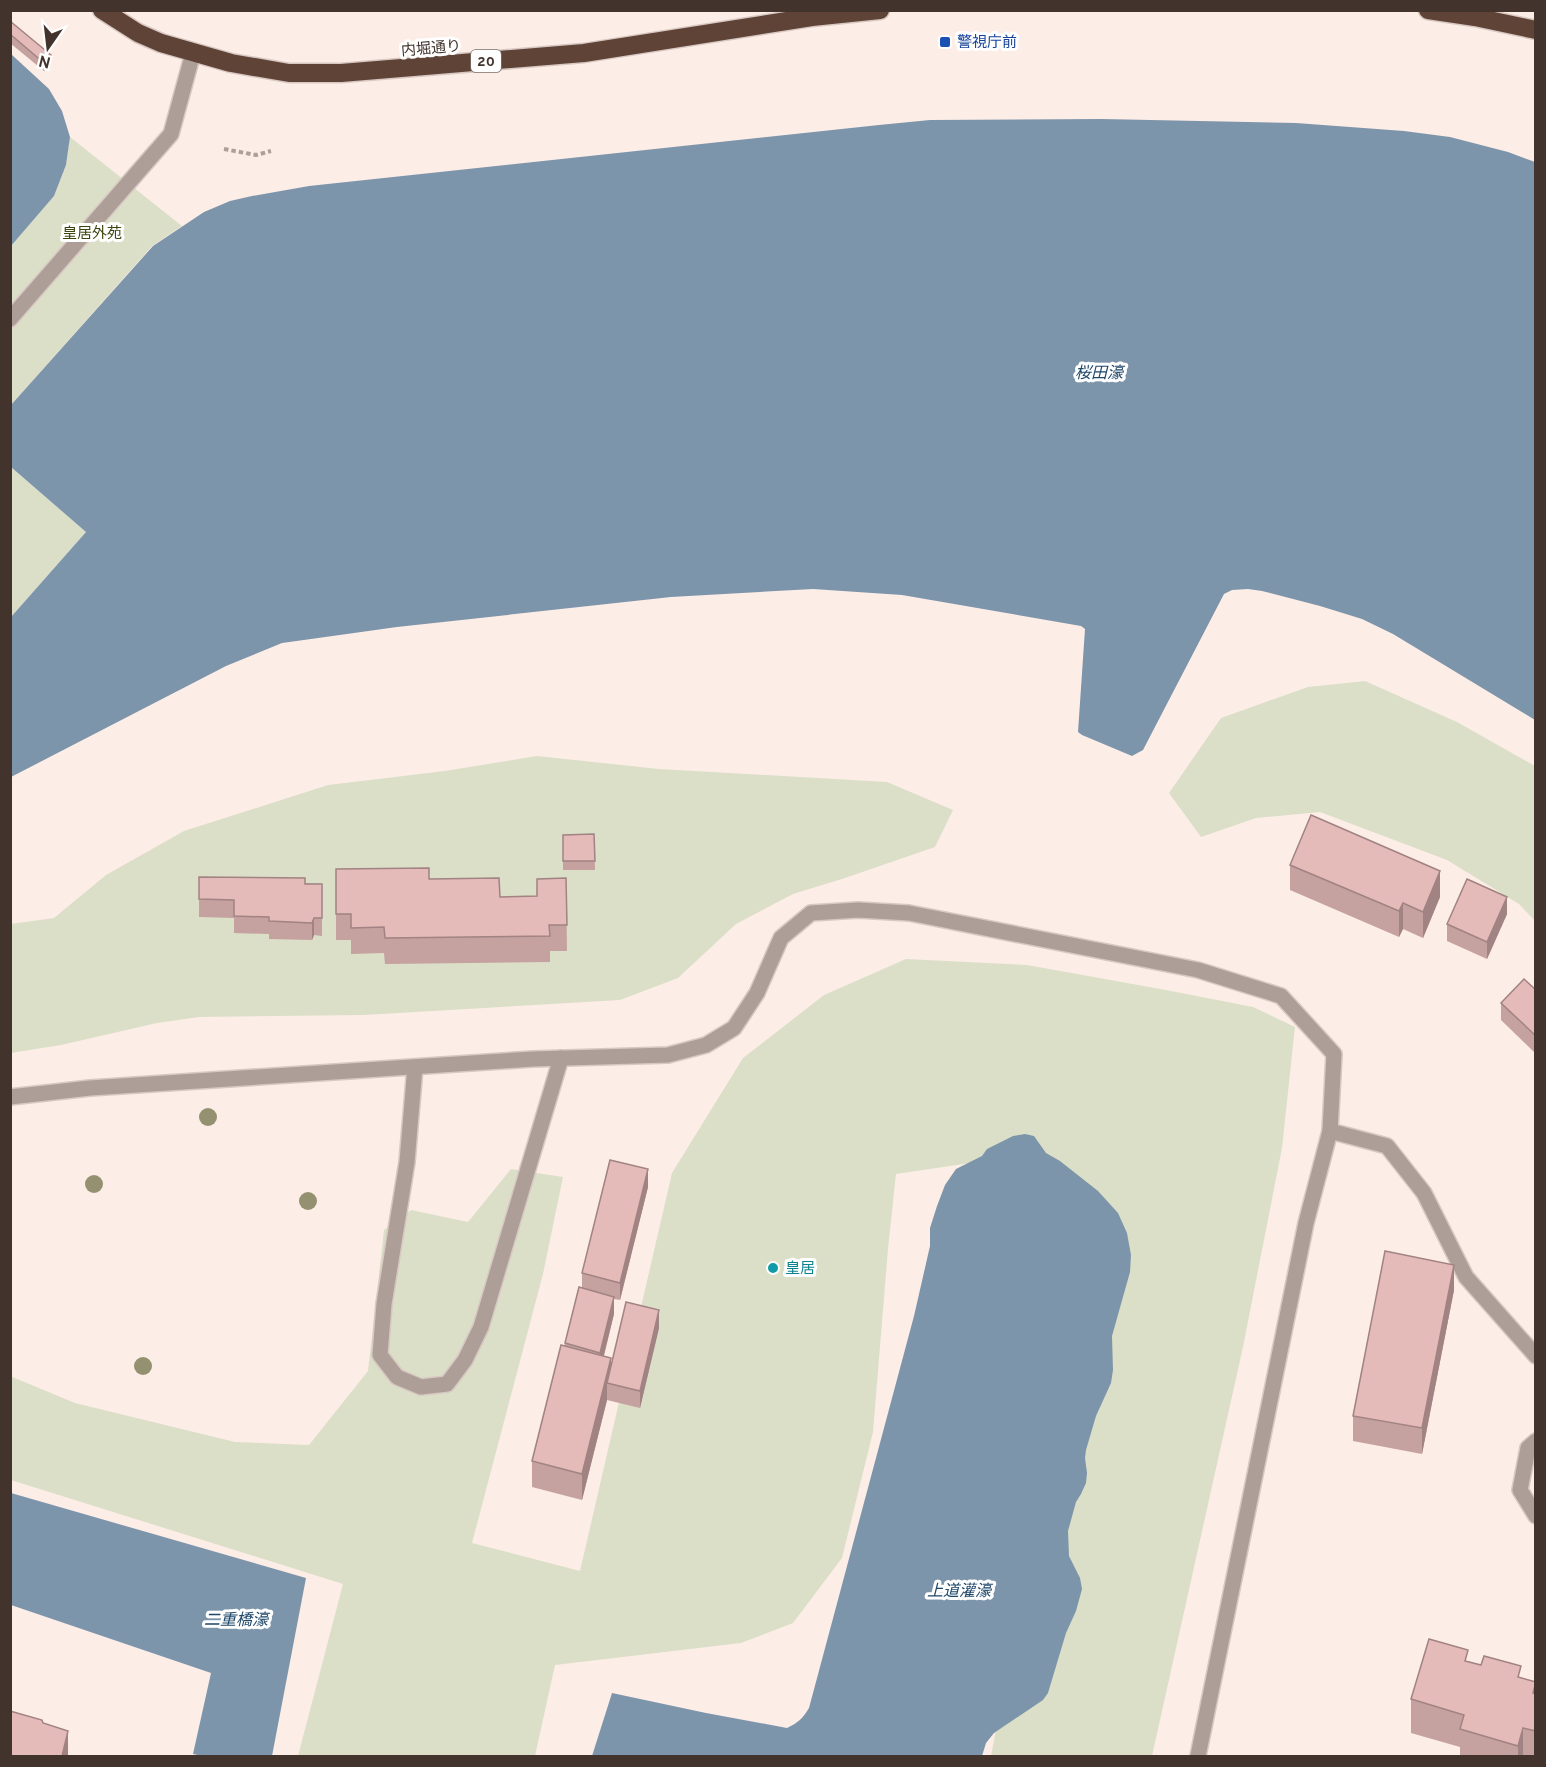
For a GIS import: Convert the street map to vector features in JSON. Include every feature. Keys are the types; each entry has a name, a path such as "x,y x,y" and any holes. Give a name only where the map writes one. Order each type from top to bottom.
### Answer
{"highway":[{"name":"内堀通り","path":"102,10 161,44 252,68 289,73 341,73 584,52 812,17 880,10"},
{"path":"1428,10 1536,30"}],"lane":[{"path":"10,319 171,134 194,53"},
{"path":"10,1097 90,1088 415,1067 561,1058 668,1055 706,1045 734,1028 757,993 781,938 811,913 858,909 909,913 1198,970 1281,996 1334,1054 1330,1131 1306,1223 1198,1756"},
{"path":"415,1067 406,1162 384,1304 380,1355 397,1377 421,1387 447,1383 465,1360 481,1327 561,1058"},
{"path":"1330,1131 1387,1146 1424,1193 1466,1277 1536,1356"},
{"path":"1536,1441 1528,1448 1520,1490 1536,1516"}],"path":[{"path":"224,149 256,155 271,151"}],"green space":[{"name":"皇居外苑","path":"70,137 182,226 152,246 11,405 11,246 54,196 66,165"},
{"path":"11,467 86,532 11,617"},
{"path":"1365,681 1457,722 1535,766 1535,921 1519,904 1447,860 1320,812 1256,818 1201,837 1169,793 1221,718 1308,687"},
{"path":"537,756 659,769 887,782 953,810 935,847 793,894 736,924 678,978 620,1000 364,1015 199,1017 157,1023 61,1045 11,1053 11,924 54,918 106,875 184,831 328,785 445,771"},
{"path":"906,959 1027,965 1253,1007 1295,1027 1282,1148 1243,1347 1152,1756 991,1756 1012,1645 997,1159 896,1174 873,1432 842,1558 793,1623 741,1643 555,1665 535,1756 298,1756 343,1584 11,1480 10,1376 75,1403 235,1442 309,1445 368,1371 384,1230 411,1210 468,1222 511,1169 563,1177 543,1274 472,1543 580,1571 672,1173 743,1058 824,995"}],"water":[{"path":"11,54 49,89 62,111 70,137 66,165 54,196 11,246"},
{"name":"桜田濠","path":"1102,119 1296,123 1404,131 1450,137 1508,152 1535,162 1535,720 1393,634 1362,619 1262,591 1232,590 1224,594 1143,750 1132,756 1078,732 1085,629 1081,626 902,595 813,589 671,597 397,627 282,643 226,666 11,777 11,617 86,532 11,467 11,405 153,246 204,212 230,201 309,186 879,125 930,120"},
{"name":"上道灌濠","path":"1025,1134 1034,1136 1046,1153 1060,1161 1098,1191 1118,1213 1127,1233 1131,1255 1130,1272 1112,1336 1111,1383 1096,1416 1086,1450 1086,1483 1076,1502 1068,1531 1069,1556 1080,1578 1082,1589 1048,1693 1043,1700 994,1733 986,1743 982,1756 592,1756 612,1693 787,1728 807,1712 914,1316 930,1246 930,1228 937,1206 945,1185 956,1169 982,1156 987,1149 1013,1136"},
{"name":"二重橋濠","path":"11,1493 306,1578 272,1756 193,1754 211,1673 11,1605"}],"building":[{"path":"10,21 51,55 44,63 10,34"},
{"path":"1311,815 1440,871 1423,912 1403,903 1399,911 1290,865"},
{"path":"594,834 595,861 563,861 563,835"},
{"path":"429,868 429,879 499,878 500,897 537,896 537,879 566,878 567,925 549,925 550,936 385,938 384,927 351,928 351,914 336,914 336,869"},
{"path":"199,877 305,878 305,884 322,884 322,918 314,918 312,923 269,921 269,917 234,916 234,900 199,899"},
{"path":"1467,879 1507,897 1487,942 1447,924"},
{"path":"1524,979 1536,990 1536,1036 1501,1003"},
{"path":"610,1160 648,1169 620,1283 582,1273"},
{"path":"1385,1251 1454,1265 1422,1428 1353,1416"},
{"path":"579,1287 614,1297 600,1353 565,1343"},
{"path":"626,1302 659,1310 640,1391 607,1383"},
{"path":"561,1345 611,1358 582,1474 532,1461"},
{"path":"1429,1639 1468,1650 1465,1661 1481,1665 1484,1656 1521,1666 1518,1677 1536,1682 1533,1693 1536,1694 1536,1731 1523,1728 1518,1746 1460,1729 1464,1715 1411,1699"},
{"path":"10,1711 42,1720 43,1723 68,1731 62,1756 10,1756"}],"place":[{"name":"警視庁前","path":"945,42"},
{"name":"皇居","path":"773,1268"}]}
